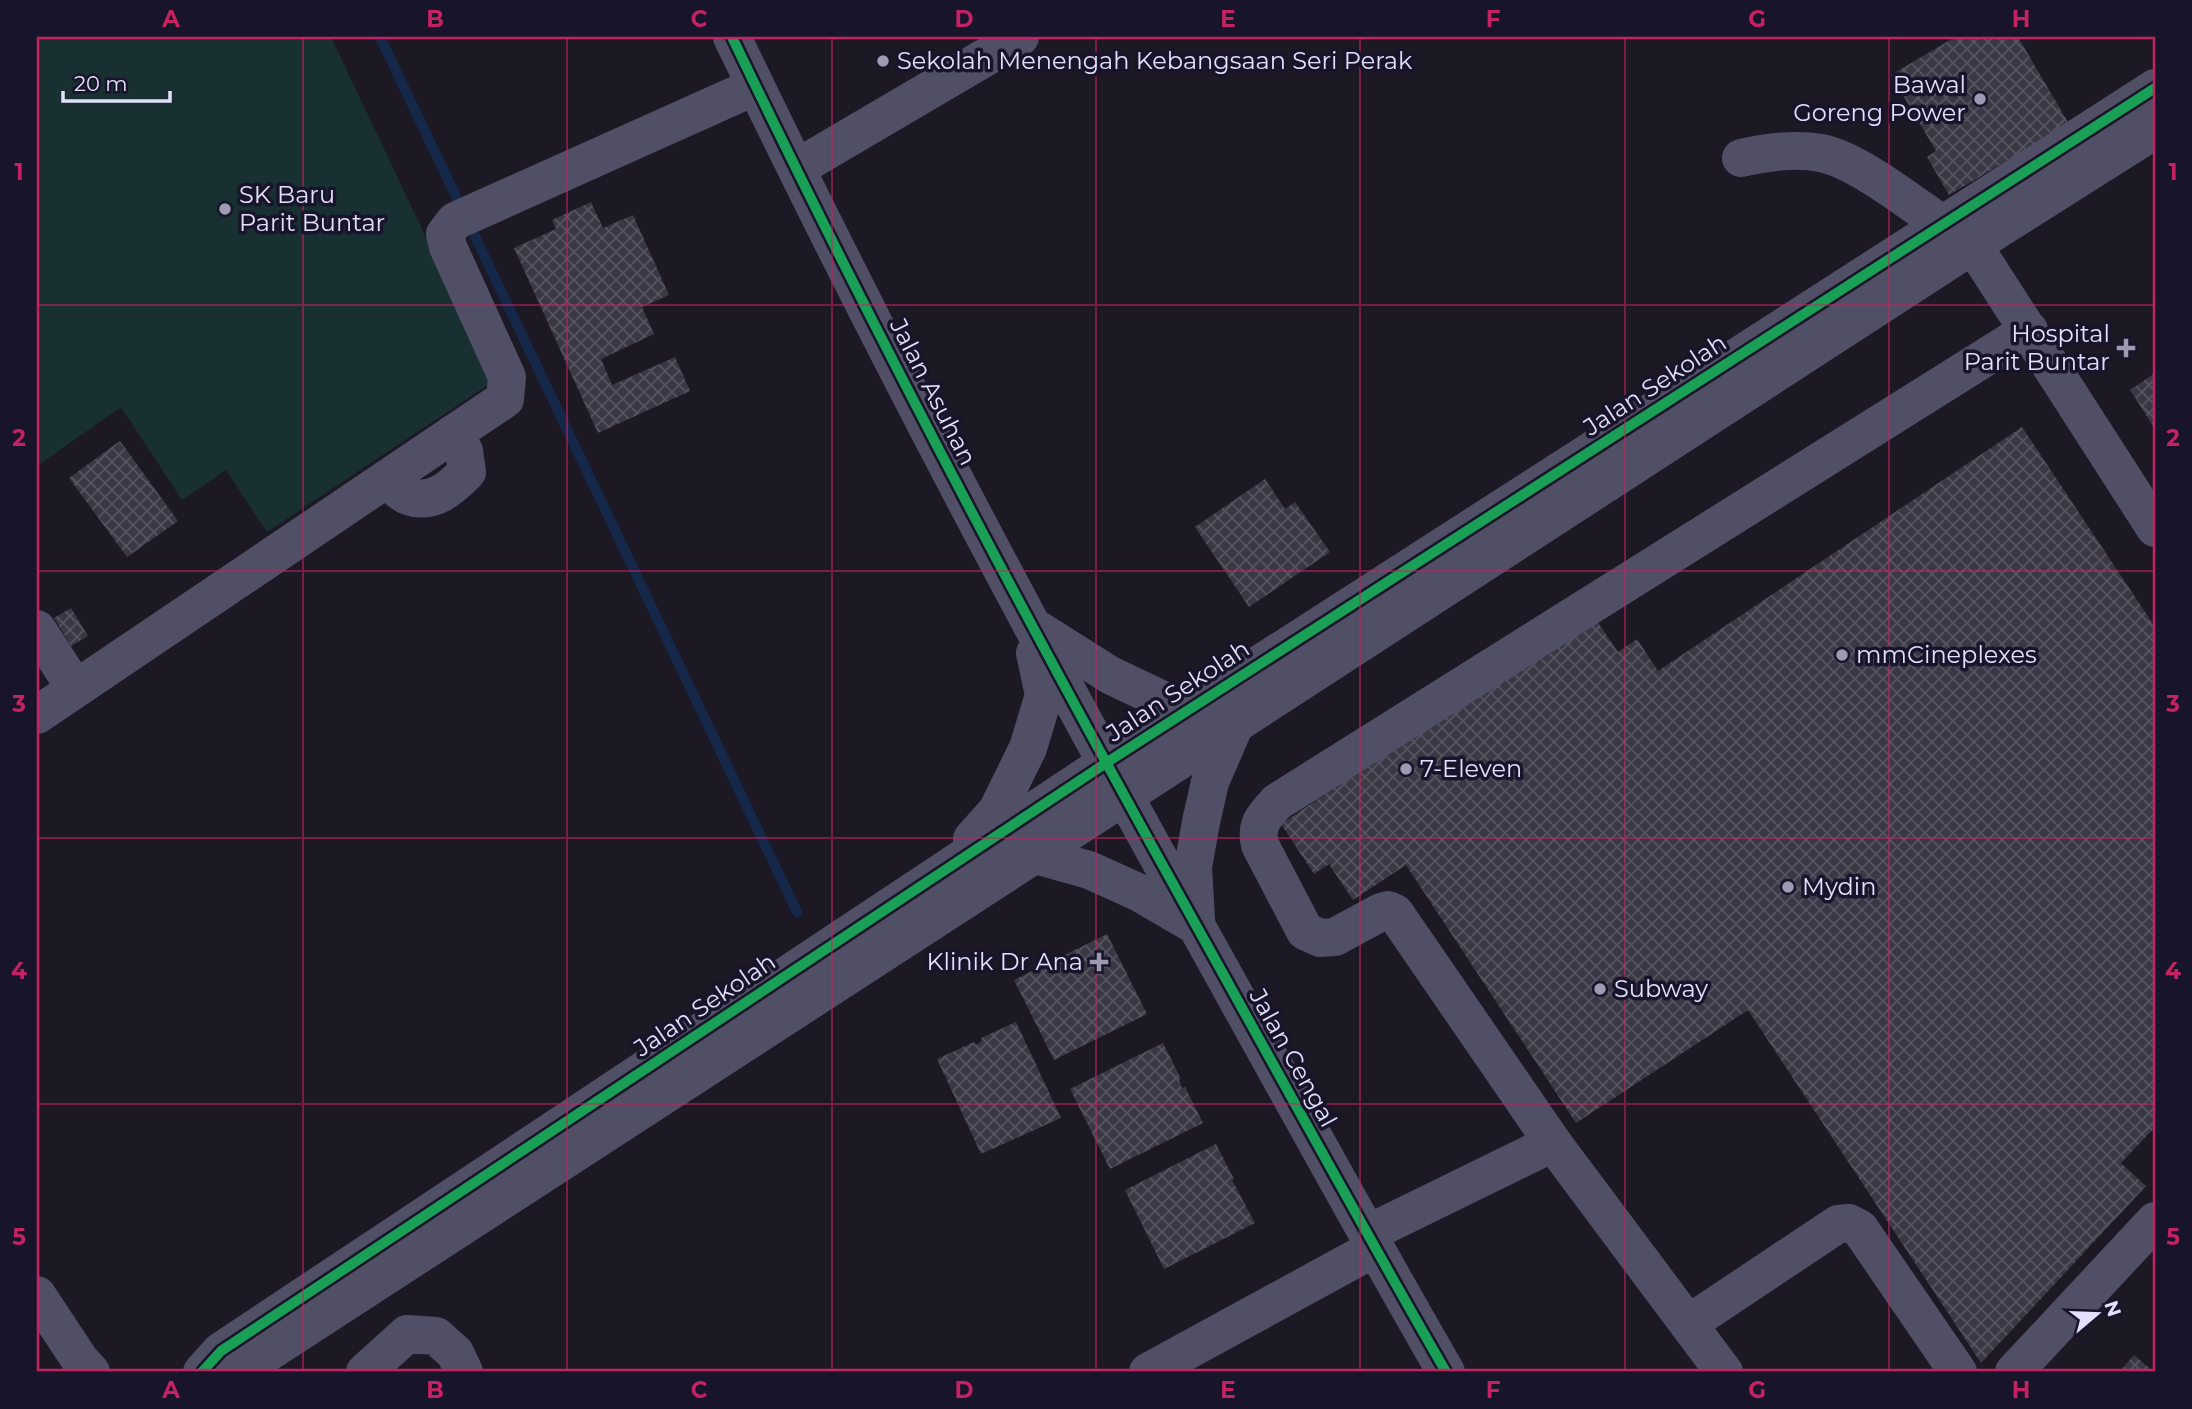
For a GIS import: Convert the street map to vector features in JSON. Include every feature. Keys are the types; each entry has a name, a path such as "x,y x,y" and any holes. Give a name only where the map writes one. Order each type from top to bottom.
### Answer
{"street":[{"name":"Jalan Asuhan","path":"732,37 838,253 1029,624 1114,779"},
{"path":"797,168 1020,37"},
{"path":"37,715 505,398 507,377 448,247 445,234 464,217 756,86"},
{"name":"Jalan Sekolah","path":"220,1365 944,871 1114,779 1958,235 2155,88"},
{"name":"Jalan Sekolah","path":"1958,235 2155,131"},
{"path":"1741,158 1776,150 1823,153 1863,170 1958,235 2029,330 2155,528"},
{"path":"1724,1372 1553,1143 1395,913 1388,910 1381,912 1335,937 1320,939 1305,931 1260,845 1257,833 1265,815 1278,802 2029,330"},
{"path":"1029,624 1110,676 1175,706 1224,708 1193,867 1196,926"},
{"path":"944,871 997,811 1028,748 1044,695 1029,624"},
{"path":"37,629 75,688"},
{"name":"Jalan Sekolah","path":"220,1365 1032,854 1114,779"},
{"name":"Jalan Cengal","path":"1114,779 1446,1372"},
{"path":"1032,854 1089,870 1140,893 1196,926"},
{"path":"1148,1372 1371,1241 1553,1143"},
{"path":"2014,1372 2155,1221"},
{"path":"1688,1324 1838,1224 1849,1223 1860,1229 1958,1372"},
{"path":"37,1295 86,1366 118,1372"},
{"path":"365,1372 407,1334 436,1336 455,1353 464,1372"},
{"path":"182,1372 220,1365"}],"green space":[{"name":"SK Baru Parit Buntar","path":"37,37 331,37 494,381 267,532 226,470 182,500 121,407 37,466"}],"building":[{"name":"Bawal Goreng Power","path":"1955,37 2018,37 2069,124 1949,195 1927,157 1936,151 1891,75"},
{"path":"591,202 603,228 633,215 669,295 642,307 654,334 601,359 612,385 675,357 690,391 598,433 514,248 556,229 552,220"},
{"path":"2155,373 2155,429 2130,390"},
{"name":"Mydin","path":"2022,427 2155,627 2155,1127 2121,1163 2146,1186 1981,1363 1748,1010 1576,1123 1406,865 1353,900 1329,864 1314,874 1281,824 1593,615 1618,652 1637,639 1658,671"},
{"path":"120,441 178,521 127,557 69,478"},
{"path":"1265,479 1285,509 1295,502 1330,552 1249,607 1195,527"},
{"path":"71,608 88,636 71,646 54,618"},
{"path":"1107,934 1147,1014 1054,1060 1014,980"},
{"path":"1016,1022 1061,1118 981,1154 937,1059 974,1042 976,1045 982,1041 981,1038"},
{"path":"1163,1043 1181,1079 1182,1088 1185,1087 1203,1123 1110,1169 1070,1089"},
{"path":"1216,1144 1255,1223 1164,1269 1125,1190"},
{"path":"2134,1355 2154,1372 2119,1372"}],"waterway":[{"path":"380,37 797,912"}],"cycle path":[{"path":"732,37 843,262 1016,597 1446,1372"},
{"path":"202,1372 221,1351 1106,763 2155,88"}],"place":[{"name":"Sekolah Menengah Kebangsaan Seri Perak","path":"883,61"},
{"name":"Bawal Goreng Power","path":"1980,99"},
{"name":"SK Baru Parit Buntar","path":"225,209"},
{"name":"Hospital Parit Buntar","path":"2126,348"},
{"name":"mmCineplexes","path":"1842,655"},
{"name":"7-Eleven","path":"1406,769"},
{"name":"Mydin","path":"1788,887"},
{"name":"Klinik Dr Ana","path":"1099,962"},
{"name":"Subway","path":"1600,989"}]}
